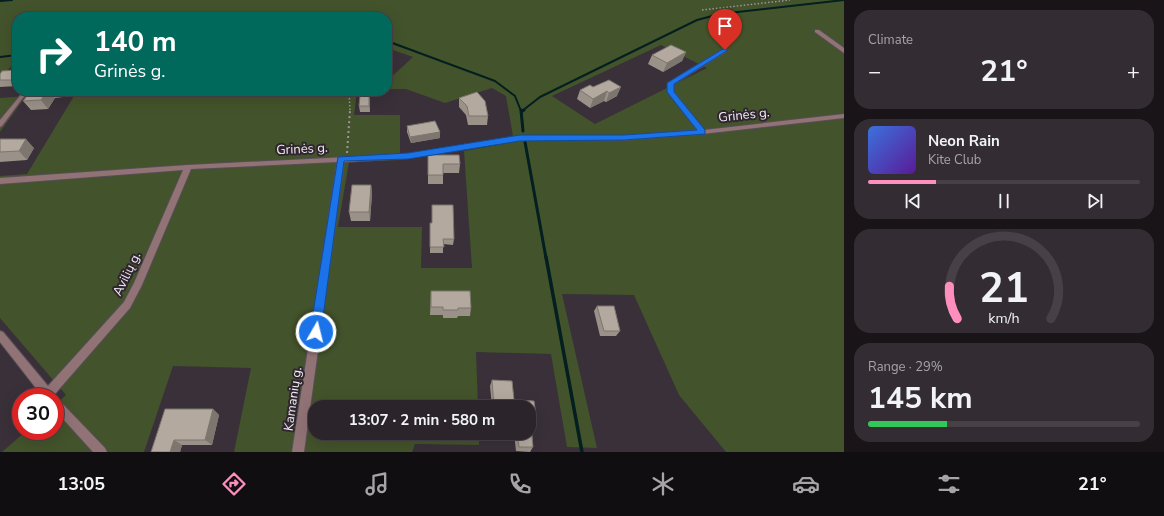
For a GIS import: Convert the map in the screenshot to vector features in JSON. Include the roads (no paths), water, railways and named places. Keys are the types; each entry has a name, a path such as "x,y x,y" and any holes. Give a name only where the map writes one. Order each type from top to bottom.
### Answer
{"street":[{"path":"817,31 844,51"},
{"path":"702,132 671,92 671,83 725,50"},
{"path":"0,125 22,96"},
{"name":"Grinės g.","path":"0,181 188,167 408,156 520,138 624,138 702,132 844,116"},
{"name":"Kamanių g.","path":"298,452 344,159"},
{"name":"Avilių g.","path":"59,388 127,304 138,285 188,167"},
{"path":"0,335 43,388"},
{"path":"64,412 101,452"}],"waterway":[{"path":"0,1 12,0"},
{"path":"522,111 540,97 697,20 720,14 844,0"},
{"path":"392,43 495,81 515,96 521,111"},
{"path":"0,57 12,56"},
{"path":"521,112 523,131"},
{"path":"525,142 546,258"},
{"path":"546,257 582,452"}]}
